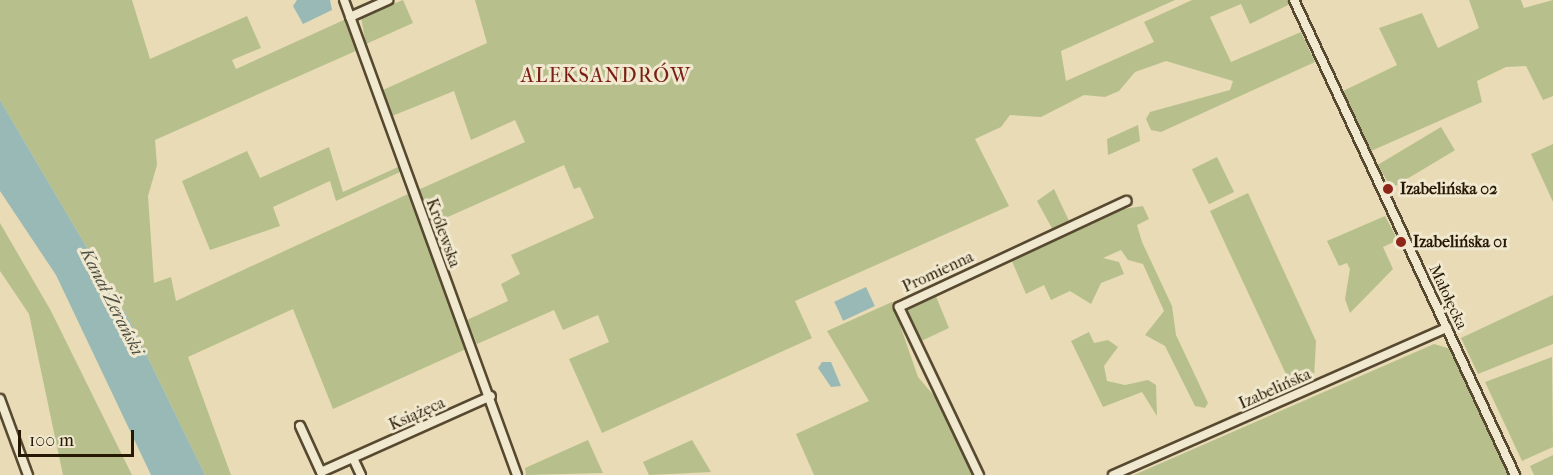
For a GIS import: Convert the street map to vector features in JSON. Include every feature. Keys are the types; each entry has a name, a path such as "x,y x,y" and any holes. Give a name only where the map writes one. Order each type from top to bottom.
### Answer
{"street":[{"name":"Królewska","path":"344,0 491,396 517,475"},
{"path":"350,17 388,0"},
{"name":"Małołęcka","path":"1294,0 1515,475"},
{"name":"Promienna","path":"979,475 899,307 1126,201"},
{"name":"Izabelińska","path":"1113,475 1447,328"},
{"name":"Książęca","path":"300,426 321,472 491,396"},
{"path":"0,399 4,422 28,475"},
{"path":"353,458 361,475"}],"green space":[{"path":"0,0 132,0 150,59 247,16 261,48 232,60 236,69 346,19 358,50 155,140 157,165 148,196 154,283 171,277 176,301 408,194 466,349 333,409 293,309 188,357 231,475 205,475 130,321 0,100"},
{"path":"403,0 413,23 366,44 361,17"},
{"path":"475,0 1175,0 1061,51 1066,81 1154,42 1144,22 1192,0 1289,0 1290,4 1250,24 1241,4 1210,17 1231,62 1301,32 1315,62 1161,132 1151,130 1146,119 1150,112 1230,90 1233,81 1166,61 1135,72 1119,91 1105,97 1084,95 1041,117 1010,115 1001,127 975,139 1009,206 795,301 812,338 602,433 569,359 609,342 598,315 563,330 554,310 477,344 467,320 508,301 501,284 520,274 511,255 594,218 580,187 574,189 564,165 430,225 418,190 525,142 515,120 471,140 454,91 392,116 383,90 487,43"},
{"path":"1469,0 1521,0 1524,8 1553,0 1553,96 1543,100 1526,66 1506,67 1477,81 1482,102 1371,151 1343,91 1397,65 1379,28 1422,13 1438,48 1479,28"},
{"path":"1138,125 1140,141 1108,155 1107,139"},
{"path":"1441,127 1455,150 1391,188 1378,165"},
{"path":"1553,144 1553,202 1531,154"},
{"path":"329,147 343,192 398,167 400,172 336,201 330,181 273,207 280,226 210,250 182,181 247,151 260,178"},
{"path":"1217,157 1234,192 1209,204 1192,169"},
{"path":"1054,189 1070,223 1053,230 1037,201"},
{"path":"1248,193 1316,341 1314,378 1292,387 1210,211"},
{"path":"1143,206 1149,219 1137,225 1142,242 1172,306 1176,335 1208,403 1205,408 1195,406 1165,346 1145,335 1164,311 1143,264 1128,260 1121,250 1103,258 1119,262 1124,274 1101,283 1091,304 1070,291 1051,300 1044,285 1026,294 1011,259 1123,209"},
{"path":"1385,216 1398,240 1383,247 1393,269 1350,313 1345,299 1350,269 1347,263 1339,266 1327,241"},
{"path":"0,223 51,311 132,475 63,475 29,314 0,271"},
{"path":"935,294 949,328 919,342 907,312 910,305"},
{"path":"1553,295 1553,344 1478,374 1461,338"},
{"path":"892,302 918,377 935,397 973,475 814,475 796,434 869,401 827,331"},
{"path":"1089,332 1094,343 1108,340 1118,347 1104,366 1107,381 1125,385 1148,380 1156,385 1157,416 1142,392 1103,407 1071,341"},
{"path":"1434,344 1451,349 1510,475 1134,475"},
{"path":"1552,357 1553,447 1522,461 1485,382"},
{"path":"588,440 603,473 526,475 525,468"},
{"path":"692,440 711,472 649,475 643,462"},
{"path":"1553,455 1553,475 1534,475 1530,466"}],"water":[{"path":"297,0 330,0 332,10 303,24 293,6"},
{"name":"Kanał Żerański","path":"0,100 130,321 205,475 151,475 56,275 0,191"},
{"path":"866,287 875,306 843,321 834,302"},
{"path":"822,362 831,362 841,386 831,387 818,368"}],"place":[{"name":"Izabelińska 02","path":"1388,189"},
{"name":"Izabelińska 01","path":"1401,242"}],"district":[{"name":"ALEKSANDRÓW","path":"606,75"}]}
